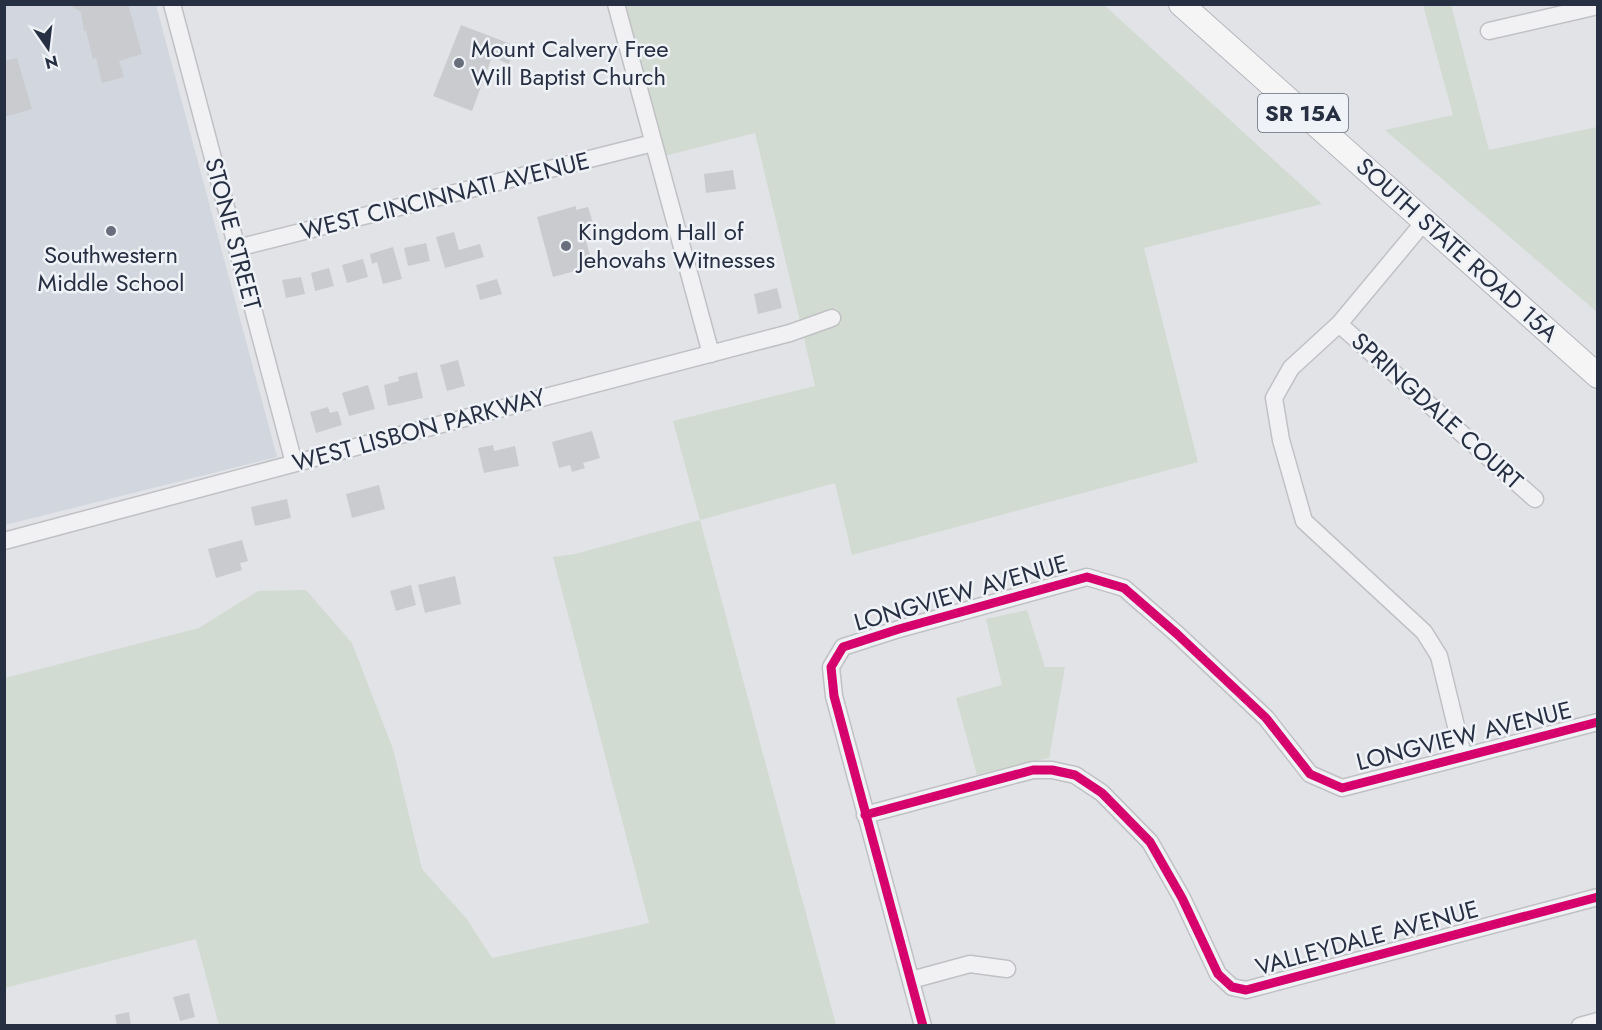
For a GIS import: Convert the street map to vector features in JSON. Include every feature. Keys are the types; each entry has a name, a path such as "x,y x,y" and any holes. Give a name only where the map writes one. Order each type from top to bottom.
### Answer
{"highway":[{"name":"SOUTH STATE ROAD 15A","path":"1181,4 1598,376"}],"street":[{"name":"STONE STREET","path":"172,4 294,463"},
{"path":"616,4 711,354"},
{"path":"1489,31 1598,6"},
{"name":"WEST CINCINNATI AVENUE","path":"237,249 653,143"},
{"path":"1424,222 1339,324 1291,368 1274,398 1281,440 1304,521 1424,632 1439,656 1463,755"},
{"name":"WEST LISBON PARKWAY","path":"4,541 790,333 832,318"},
{"name":"SPRINGDALE COURT","path":"1339,324 1536,499"},
{"name":"LONGVIEW AVENUE","path":"865,815 834,696 831,667 843,647 910,626 1087,578 1124,588 1178,634 1266,718 1310,774 1342,788 1598,722"},
{"name":"VALLEYDALE AVENUE","path":"865,815 1033,770 1052,770 1075,775 1102,793 1150,842 1182,898 1218,974 1232,987 1246,990 1598,897"},
{"path":"865,815 923,1026"},
{"path":"911,980 970,964 1007,969"}],"shaded area":[{"name":"Southwestern Middle School","path":"4,5 156,5 277,457 5,525"},
{"path":"624,5 1104,5 1322,204 1144,248 1198,462 852,555 835,483 700,520 673,421 815,386 804,338 841,323 836,308 800,321 755,133 664,156"},
{"path":"1423,5 1451,5 1489,150 1597,127 1597,312 1385,130 1453,115"},
{"path":"700,520 836,1025 219,1025 196,939 5,988 5,678 199,628 258,591 306,590 352,643 393,749 422,869 466,918 492,958 649,923 553,557 575,554"},
{"path":"1027,610 1045,667 1065,667 1049,758 977,775 956,698 1002,685 986,619"}],"building":[{"path":"68,4 128,4 142,54 119,61 124,77 102,83 96,58 93,59 86,31 84,31 81,12"},
{"path":"461,25 516,46 509,64 492,57 472,111 433,96"},
{"path":"17,58 32,109 4,117 4,61"},
{"path":"733,170 736,189 706,193 704,174"},
{"name":"Kingdom Hall of Jehovahs Witnesses","path":"576,206 576,210 588,207 593,223 582,226 593,266 553,277 537,217"},
{"path":"454,232 459,250 480,244 484,257 445,268 436,237"},
{"path":"426,243 430,261 408,266 404,248"},
{"path":"393,247 402,279 383,284 377,262 372,264 370,254"},
{"path":"363,259 368,277 347,283 342,265"},
{"path":"329,268 334,286 315,291 311,273"},
{"path":"301,277 305,294 286,298 282,280"},
{"path":"497,279 502,294 480,300 476,285"},
{"path":"777,288 782,308 758,314 754,294"},
{"path":"458,360 465,386 447,391 440,365"},
{"path":"417,372 423,398 388,406 384,385 399,381 398,377"},
{"path":"368,385 375,409 349,416 342,393"},
{"path":"328,407 330,413 338,411 342,425 316,433 310,412"},
{"path":"592,431 600,458 583,463 585,468 572,472 570,465 559,468 552,442"},
{"path":"493,445 494,451 515,446 519,466 484,473 478,448"},
{"path":"379,485 385,509 352,518 346,494"},
{"path":"287,499 291,518 255,526 251,507"},
{"path":"242,540 248,561 240,563 242,570 216,578 208,549"},
{"path":"455,576 461,604 425,613 418,585"},
{"path":"411,585 416,605 396,611 390,591"},
{"path":"189,993 195,1017 180,1021 173,997"},
{"path":"129,1012 131,1026 117,1026 115,1015"}],"cycle path":[{"path":"923,1026 834,696 831,667 843,647 899,629 1087,577 1124,588 1177,634 1266,718 1310,774 1342,788 1598,722"},
{"path":"865,815 1033,770 1052,770 1075,775 1102,793 1150,842 1182,898 1218,974 1232,987 1246,990 1598,897"}],"place":[{"name":"Mount Calvery Free Will Baptist Church","path":"459,63"},
{"name":"Southwestern Middle School","path":"111,231"},
{"name":"Kingdom Hall of Jehovahs Witnesses","path":"566,246"}]}
